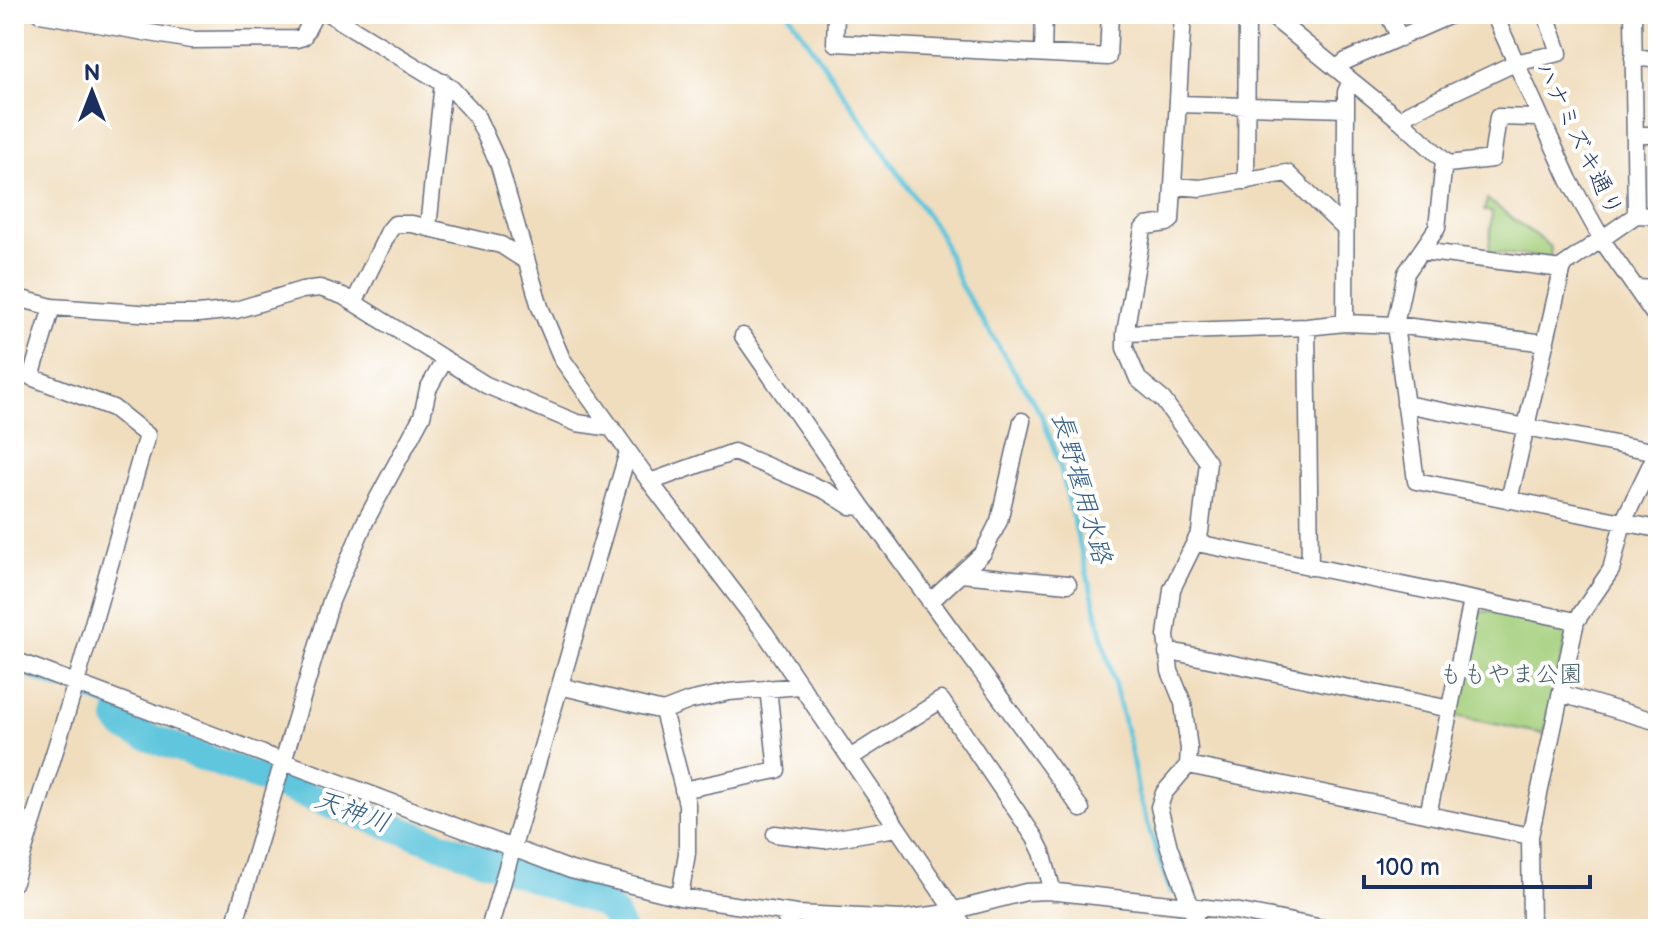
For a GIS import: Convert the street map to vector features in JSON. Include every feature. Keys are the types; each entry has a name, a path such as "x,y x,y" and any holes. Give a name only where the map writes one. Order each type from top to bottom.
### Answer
{"street":[{"path":"40,14 191,40 296,39 303,37 315,14"},
{"path":"329,14 443,82 476,115 489,137 499,165 549,332 562,359 650,482 765,633 966,929"},
{"path":"836,14 835,43 1108,57 1110,14"},
{"path":"1043,53 1044,14"},
{"path":"1183,14 1171,220 1143,229 1125,348 1138,379 1163,400 1208,462 1197,543 1178,573 1169,600 1167,653 1170,671 1183,703 1188,765 1164,793 1159,807 1169,847 1199,929"},
{"path":"1246,181 1247,14"},
{"path":"1269,14 1401,121 1448,164 1492,159 1498,117 1539,118"},
{"path":"1388,14 1400,38"},
{"path":"1337,68 1346,61 1453,14"},
{"name":"ハナミズキ通り","path":"1494,14 1539,118 1602,239 1658,320"},
{"path":"1401,121 1409,113 1515,63 1559,53 1546,14"},
{"path":"1633,14 1636,215"},
{"path":"1633,58 1658,59"},
{"path":"1345,323 1346,92 1351,81"},
{"path":"428,228 443,82"},
{"path":"1179,104 1346,109"},
{"path":"1635,135 1658,135"},
{"path":"1444,161 1437,228 1406,273 1395,325 1416,481 1658,529"},
{"path":"1174,186 1201,188 1287,173 1345,229"},
{"path":"1509,500 1563,266 1636,215 1658,216"},
{"path":"354,303 395,224 412,224 501,245 526,261"},
{"path":"1421,251 1562,269"},
{"path":"14,297 52,307 198,314 236,310 302,290 320,288 354,303 486,385 577,423 612,428"},
{"path":"1636,288 1658,289"},
{"path":"14,882 76,683 147,435 113,408 31,377 52,307"},
{"path":"1125,333 1345,323 1395,325 1546,343"},
{"path":"1307,327 1310,567"},
{"path":"743,336 862,507 1081,809"},
{"path":"233,929 331,601 365,522 422,416 428,389 445,359"},
{"path":"1405,404 1657,452 1623,522 1611,570 1576,621 1530,836 1531,929"},
{"path":"930,602 983,553 999,521 1022,421"},
{"path":"489,929 628,452"},
{"path":"650,482 734,452 826,491 850,506 862,507"},
{"path":"1197,543 1576,621"},
{"path":"961,574 1068,584"},
{"path":"1428,815 1472,600"},
{"path":"1167,653 1180,653 1450,709"},
{"path":"14,660 281,767 512,851 571,870 680,897 782,912 902,919 954,911 1026,892 1053,892 1190,905 1328,929"},
{"path":"560,686 663,711 689,701 729,692 801,686"},
{"path":"683,790 777,770 768,688"},
{"path":"1562,694 1658,722"},
{"path":"850,758 941,700 1035,838 1053,892"},
{"path":"663,711 687,804 688,833 680,897"},
{"path":"1188,765 1530,836"},
{"path":"775,834 824,840 897,828"},
{"path":"782,912 792,929"}],"green space":[{"path":"1487,199 1551,247 1550,258 1489,252 1492,212 1484,211"},
{"name":"ももやま公園","path":"1480,612 1561,624 1567,633 1544,734 1455,716"}],"waterway":[{"name":"長野堰用水路","path":"789,14 940,234 961,286 1041,414 1059,462 1130,746 1139,797 1170,892"},
{"name":"天神川","path":"14,670 61,689"},
{"name":"天神川","path":"85,697 119,710"},
{"name":"天神川","path":"119,710 118,719 124,727 137,733 603,904 614,914 621,929"},
{"name":"長野堰用水路","path":"1179,916 1184,929"}]}
